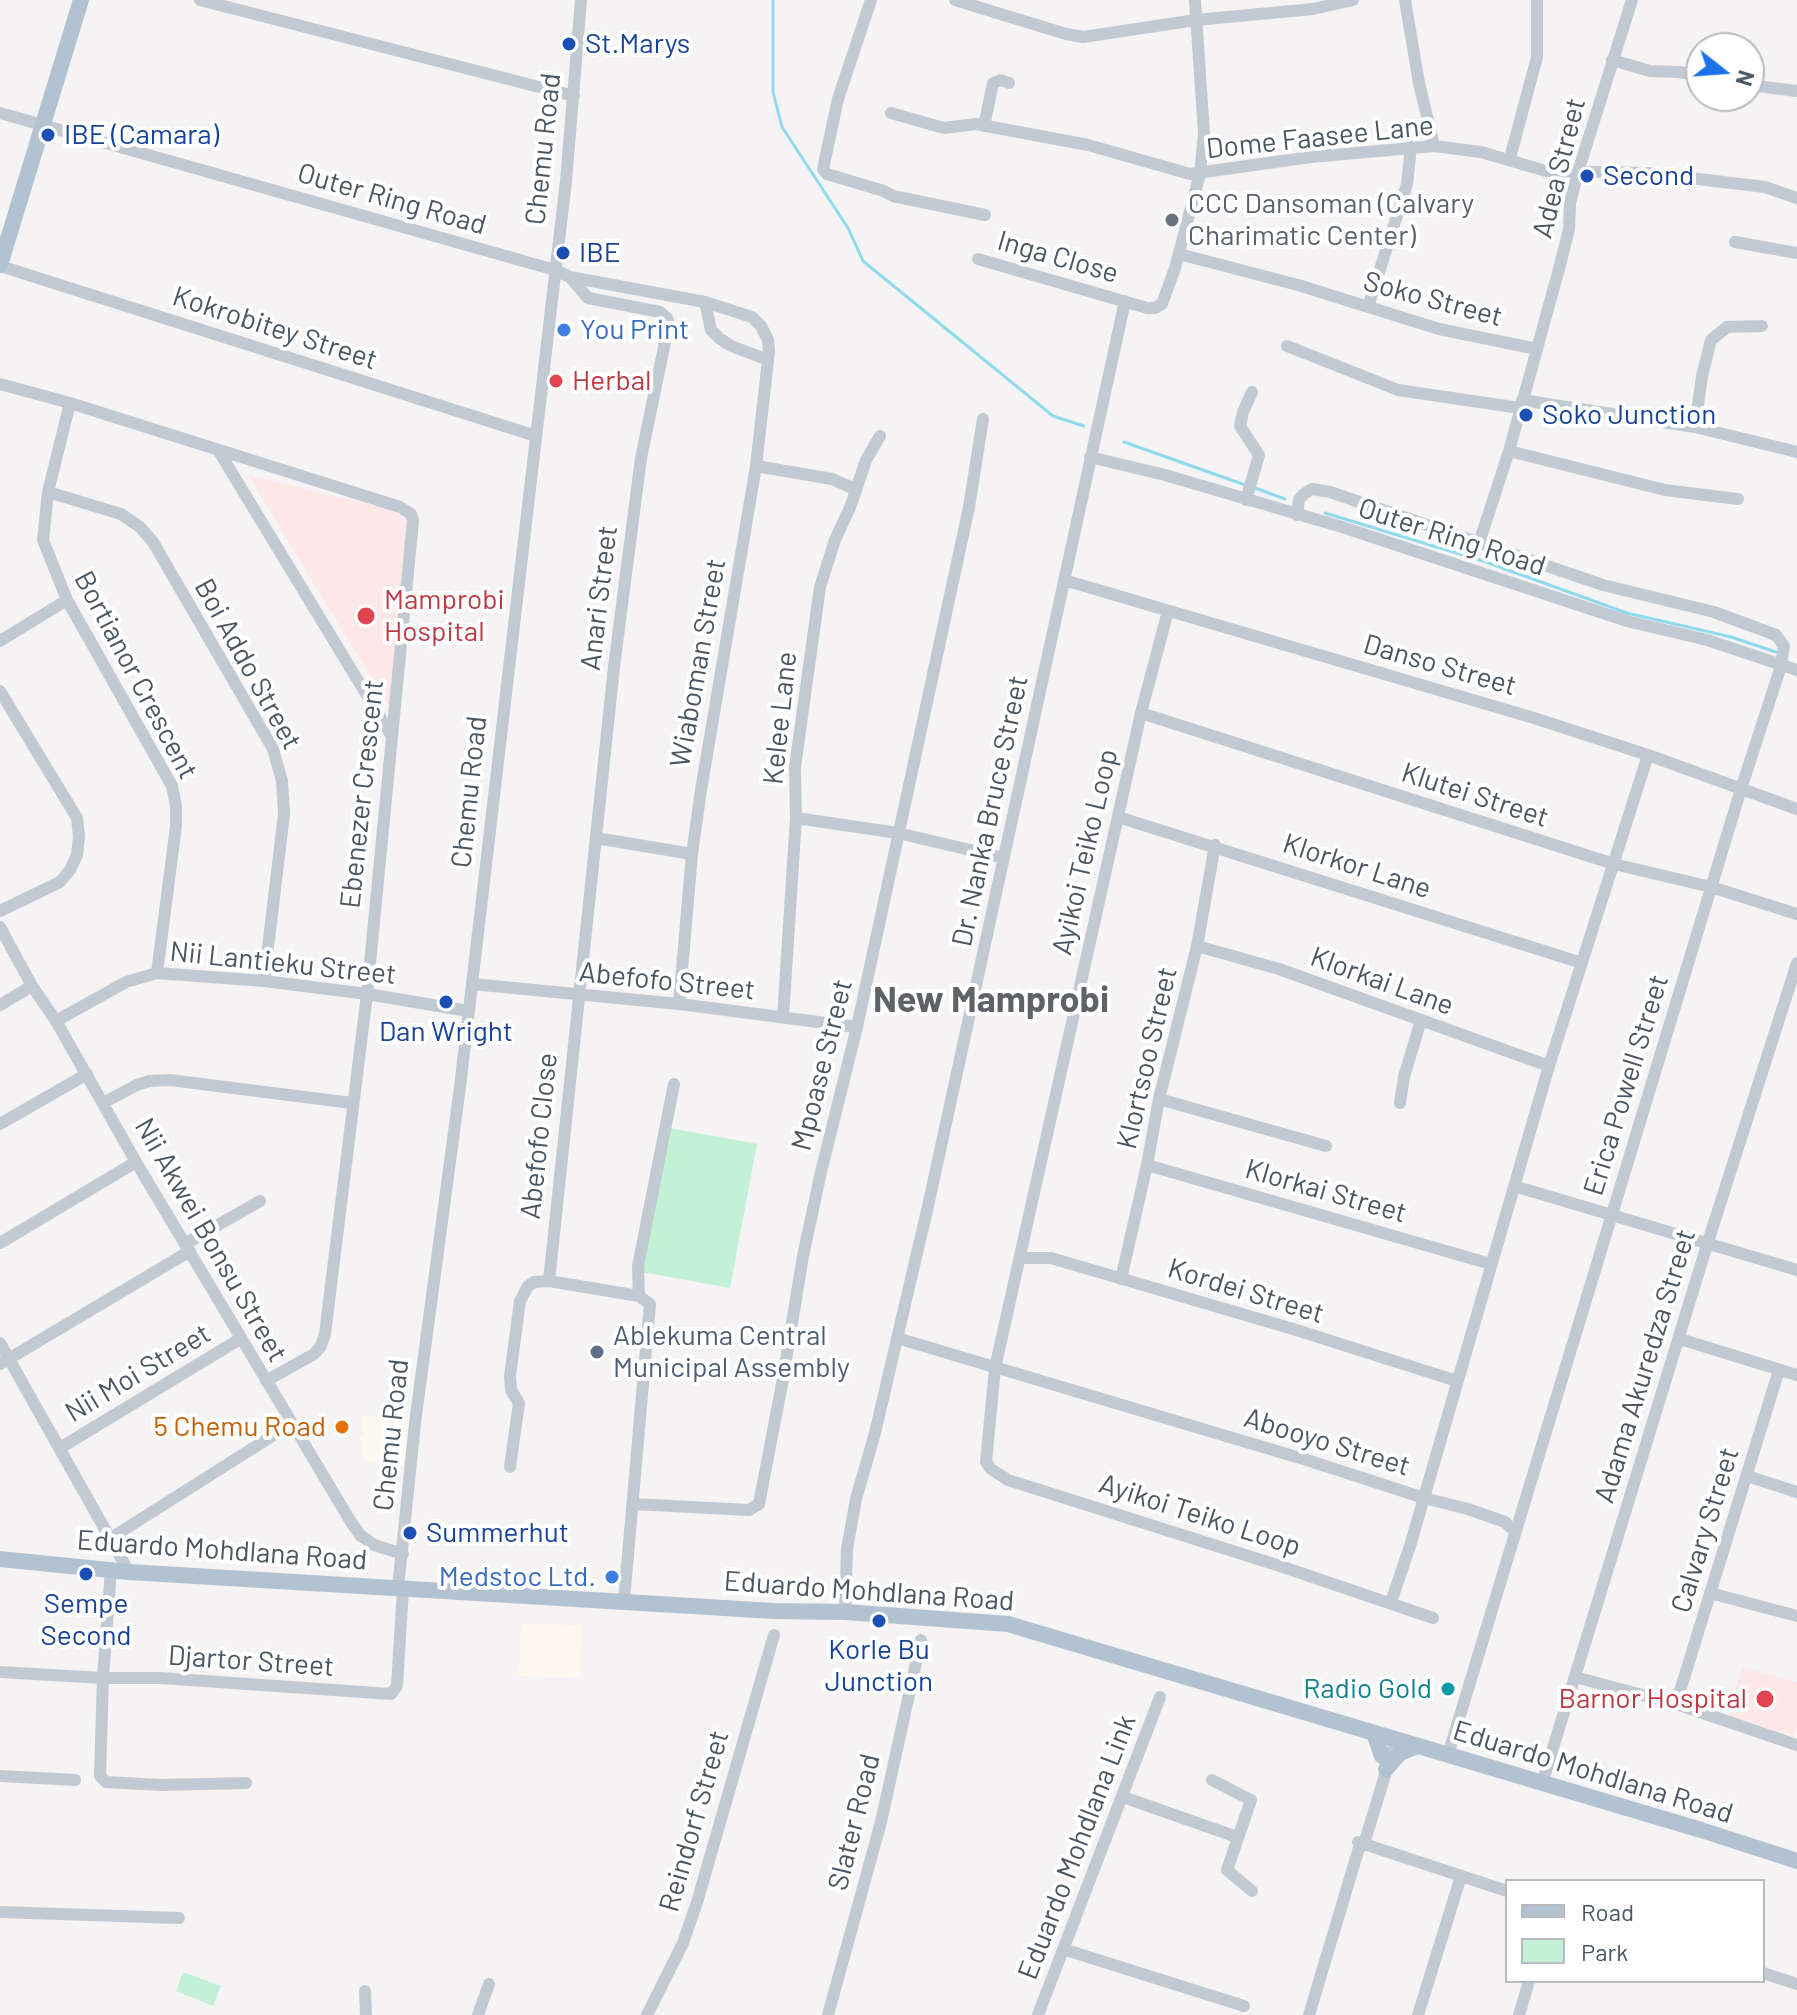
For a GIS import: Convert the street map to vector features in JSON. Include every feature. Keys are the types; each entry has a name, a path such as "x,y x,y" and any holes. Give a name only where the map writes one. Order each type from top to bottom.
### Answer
{"main road":[{"path":"0,266 81,0"},
{"name":"Eduardo Mohdlana Road","path":"0,1559 129,1572 774,1611 845,1612 1024,1627 1797,1861"},
{"path":"1384,1762 1386,1736"},
{"path":"1384,1762 1417,1746"}],"street":[{"path":"200,0 574,96"},
{"name":"Chemu Road","path":"400,1589 415,1423 472,984 555,270 581,0"},
{"path":"871,0 838,99 823,169 827,174 893,196 985,215"},
{"path":"955,0 1075,36 1313,9 1353,0"},
{"path":"1179,254 1200,174 1204,133 1195,0"},
{"path":"1405,0 1419,83 1434,146"},
{"path":"1510,158 1537,57 1537,0"},
{"name":"Adea Street","path":"1479,543 1509,451 1567,239 1570,203 1578,172 1632,0"},
{"path":"1612,60 1650,71 1685,73"},
{"path":"984,126 993,83 1001,80 1009,83"},
{"path":"1765,87 1797,91"},
{"name":"Outer Ring Road","path":"0,113 555,270 570,277 705,302 752,317 766,332"},
{"name":"Dome Faasee Lane","path":"891,113 944,128 967,124 984,126 1088,145 1180,172 1200,174 1311,157 1434,146 1510,158 1546,171 1648,173 1765,187 1797,198"},
{"path":"1368,307 1407,184 1411,147"},
{"path":"1735,242 1797,253"},
{"name":"Soko Street","path":"1179,254 1240,269 1439,329 1537,349"},
{"name":"Inga Close","path":"978,259 1155,308 1162,304 1179,254"},
{"name":"Kokrobitey Street","path":"0,266 536,436"},
{"name":"Anari Street","path":"570,277 588,298 660,312 669,323 640,467 614,667 578,995"},
{"name":"Dr. Nanka Bruce Street","path":"845,1612 847,1549 852,1518 897,1338 1125,301"},
{"path":"705,302 711,330 719,338 768,360"},
{"path":"1695,427 1711,340 1727,327 1762,326"},
{"name":"Wiaboman Street","path":"679,1004 692,854 756,466 768,360 766,332"},
{"path":"1287,346 1398,390 1695,427 1797,452"},
{"name":"Ebenezer Crescent","path":"0,384 70,403 400,507 411,514 414,530 367,994 325,1334 314,1354 266,1381"},
{"path":"1246,500 1259,455 1240,426 1252,392"},
{"name":"Bortianor Crescent","path":"70,403 48,492 43,540 67,600 172,786 176,826 157,973"},
{"name":"Mpoase Street","path":"633,1504 749,1510 759,1504 803,1256 857,1027 969,507 983,419"},
{"name":"Kelee Lane","path":"783,1017 796,818 795,767 820,587 866,460 880,436"},
{"path":"218,450 391,735"},
{"path":"1509,451 1665,490 1738,499"},
{"name":"Outer Ring Road","path":"1090,457 1165,475 1448,560 1627,621 1782,659 1797,670"},
{"path":"756,466 832,479 855,489"},
{"path":"1297,515 1299,499 1312,489 1320,490 1603,585 1734,619 1776,635 1783,641 1782,659"},
{"name":"Boi Addo Street","path":"48,492 121,514 140,527 153,542 273,749 282,781 284,814 264,981"},
{"name":"Danso Street","path":"1064,580 1474,699 1648,755 1797,809"},
{"path":"0,641 67,600"},
{"name":"Ayikoi Teiko Loop","path":"1168,611 1141,713 995,1368 986,1462 1008,1480 1391,1602"},
{"name":"Erica Powell Street","path":"1515,1532 1782,659"},
{"path":"0,691 77,818 79,837 77,855 60,882 0,911"},
{"name":"Klutei Street","path":"1141,713 1614,864 1711,887 1797,914"},
{"path":"1433,1618 1391,1602 1549,1066 1648,755"},
{"name":"Klorkor Lane","path":"1118,817 1215,845 1582,963"},
{"path":"796,818 898,833 1004,858"},
{"path":"596,838 692,854"},
{"name":"Klortsoo Street","path":"1121,1279 1159,1099 1197,946 1215,845"},
{"name":"Nii Akwei Bonsu Street","path":"0,927 240,1339 360,1535 374,1545 403,1554"},
{"name":"Klorkai Lane","path":"1197,946 1279,969 1549,1066"},
{"name":"Adama Akuredza Street","path":"1542,1784 1797,963"},
{"name":"Nii Lantieku Street","path":"56,1021 126,982 157,973 264,981 468,1011"},
{"name":"Abefofo Street","path":"472,984 679,1004 857,1027"},
{"path":"0,1005 32,986"},
{"name":"Abefofo Close","path":"549,1281 578,995"},
{"path":"1400,1103 1404,1077 1421,1020"},
{"path":"0,1124 87,1074"},
{"path":"103,1103 137,1085 170,1080 352,1103"},
{"path":"639,1296 638,1266 674,1084"},
{"path":"1159,1099 1326,1146"},
{"path":"0,1243 136,1162"},
{"name":"Klorkai Street","path":"1147,1165 1491,1264"},
{"path":"1514,1186 1797,1270"},
{"path":"4,1361 260,1201"},
{"name":"Kordei Street","path":"1020,1258 1051,1258 1457,1381"},
{"path":"510,1467 519,1403 510,1383 520,1301 524,1291 534,1282 549,1281 639,1296 650,1304 624,1600"},
{"name":"Abooyo Street","path":"897,1338 1496,1518 1509,1524 1515,1532"},
{"name":"Nii Moi Street","path":"60,1448 240,1339"},
{"path":"1680,1339 1797,1375"},
{"path":"0,1343 4,1361 60,1448 129,1572"},
{"name":"Calvary Street","path":"1676,1704 1779,1370"},
{"path":"111,1538 291,1424"},
{"path":"1747,1476 1797,1492"},
{"path":"1448,1755 1515,1532"},
{"path":"111,1569 99,1766 103,1780 161,1785 246,1783"},
{"name":"Djartor Street","path":"0,1672 161,1678 391,1694 397,1686 400,1589"},
{"path":"1710,1593 1797,1616"},
{"name":"Reindorf Street","path":"647,2015 683,1943 698,1899 774,1635"},
{"name":"Slater Road","path":"828,2015 891,1781 921,1640"},
{"path":"1575,1677 1676,1704 1797,1745"},
{"name":"Eduardo Mohdlana Link","path":"1038,2015 1160,1697"},
{"path":"1309,2015 1384,1762"},
{"path":"0,1776 75,1780"},
{"path":"1212,1780 1251,1800 1227,1870 1252,1891"},
{"path":"1123,1797 1237,1837"},
{"path":"1360,1844 1505,1890"},
{"path":"1418,2015 1461,1876"},
{"path":"0,1912 179,1918"},
{"path":"1063,1949 1244,2006"},
{"path":"1765,1974 1797,1984"},
{"path":"1519,2015 1528,1983"},
{"path":"478,2015 489,1984"},
{"path":"365,1991 366,2015"}],"shaded area":[{"name":"Mamprobi Hospital","path":"248,475 396,511 408,526 389,707"},
{"path":"361,1416 409,1417 404,1467 364,1461 359,1435 363,1434"},
{"path":"521,1624 581,1625 580,1678 519,1676"},
{"name":"Barnor Hospital","path":"1742,1667 1797,1682 1797,1726 1794,1736 1729,1716"}],"green space":[{"path":"669,1128 757,1144 730,1288 642,1272"},
{"path":"183,1972 221,1986 213,2006 176,1991"}],"waterway":[{"path":"773,0 773,92 782,127 848,228 863,261 1053,416 1084,426"},
{"path":"1124,442 1248,486"},
{"path":"1255,488 1285,499"},
{"path":"1325,513 1483,561 1627,613 1731,637 1776,652"}],"place":[{"name":"St.Marys","path":"569,44"},
{"name":"IBE (Camara)","path":"48,135"},
{"name":"Second","path":"1587,176"},
{"name":"CCC Dansoman (Calvary Charimatic Center)","path":"1172,220"},
{"name":"IBE","path":"563,253"},
{"name":"You Print","path":"564,330"},
{"name":"Herbal","path":"556,381"},
{"name":"Soko Junction","path":"1526,415"},
{"name":"Mamprobi Hospital","path":"366,616"},
{"name":"Dan Wright","path":"446,1002"},
{"name":"Ablekuma Central Municipal Assembly","path":"597,1352"},
{"name":"5 Chemu Road","path":"342,1427"},
{"name":"Summerhut","path":"410,1533"},
{"name":"Sempe Second","path":"86,1574"},
{"name":"Medstoc Ltd.","path":"612,1577"},
{"name":"Korle Bu Junction","path":"879,1621"},
{"name":"Radio Gold","path":"1448,1689"},
{"name":"Barnor Hospital","path":"1765,1699"}],"district":[{"name":"New Mamprobi","path":"991,1000"}]}
